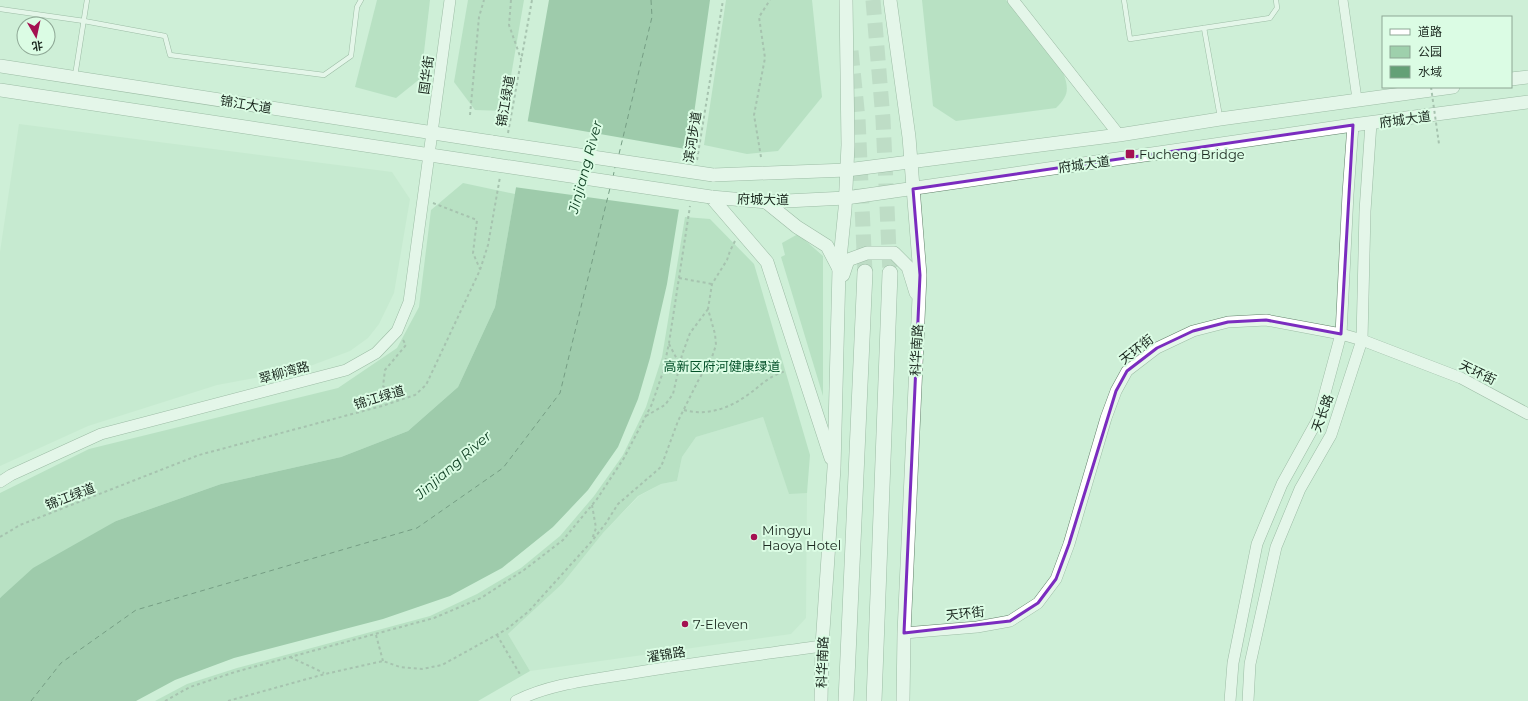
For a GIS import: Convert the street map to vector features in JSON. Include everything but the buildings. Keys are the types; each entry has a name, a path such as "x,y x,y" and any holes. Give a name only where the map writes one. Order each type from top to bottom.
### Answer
{"highway":[{"name":"科华南路","path":"846,701 865,272"},
{"path":"874,701 890,273"}],"main road":[{"name":"科华南路","path":"820,701 822,646 834,468 839,269 846,198 848,145 846,0"},
{"name":"科华南路","path":"890,0 911,161 920,275 904,633 903,701"},
{"name":"锦江大道","path":"0,66 432,134 492,142"},
{"path":"1512,80 1528,77"},
{"name":"府城大道","path":"492,142 713,175 847,170 1119,135 1220,119 1446,88"},
{"name":"锦江大道","path":"0,90 490,164"},
{"name":"府城大道","path":"490,164 711,197 766,202 846,198 1353,125 1528,102"},
{"path":"711,197 767,262 834,468"},
{"path":"766,202 797,227 828,246 839,269"},
{"path":"839,288 848,260 867,253 894,253 908,267 919,300"}],"street":[{"name":"国华街","path":"429,154 450,0"},
{"path":"1013,0 1119,135"},
{"path":"1343,0 1357,100"},
{"name":"天长路","path":"1248,701 1250,664 1276,547 1300,489 1331,435 1362,340 1365,211 1371,123"},
{"name":"天长路","path":"1230,701 1233,663 1257,544 1282,484 1318,419 1341,334 1353,125"},
{"name":"翠柳湾路","path":"0,482 11,475 101,434 346,370 376,353 397,331 409,302 429,154"},
{"name":"天环街","path":"904,633 977,627 1010,621 1038,603 1056,579 1069,544 1106,418 1116,391 1127,371 1157,348 1193,330 1228,322 1266,320 1341,334 1362,340 1461,378 1528,414"},
{"name":"濯锦路","path":"516,701 532,693 577,682 690,664 822,646"}],"lane":[{"path":"74,78 87,0"},
{"path":"0,9 84,21 165,36 170,55 324,75 351,56 357,7 361,0"},
{"path":"1124,0 1130,39 1270,18 1277,8 1276,0"},
{"path":"1204,28 1220,119"}],"path":[{"path":"470,115 479,17 484,0"},
{"path":"511,0 509,25 521,60"},
{"name":"锦江绿道","path":"508,137 532,0"},
{"name":"滨河步道","path":"697,164 723,0"},
{"path":"761,157 754,115 765,58 759,17 770,0"},
{"path":"1431,88 1440,144"},
{"name":"锦江绿道","path":"0,537 20,525 199,455 398,401 415,395 426,385 480,270 488,245 501,176"},
{"path":"423,199 477,220 473,253 480,270"},
{"path":"166,701 190,687 235,672 376,635 434,618 481,598 524,570 563,540 592,505 624,458 652,404 663,372 690,202"},
{"path":"228,701 326,674 383,661 400,667 422,669 442,664 507,629 529,611 592,541 618,504 661,468 684,410 712,356 716,345 715,334 708,309 712,284 727,260 734,243 742,232"},
{"path":"678,278 712,284"},
{"path":"645,416 665,405 673,394 682,355 690,333 708,309"},
{"path":"397,331 406,345 385,370 383,386 398,401"},
{"path":"668,343 680,365"},
{"path":"684,410 695,413 706,413 726,407 746,396 774,374 786,371"},
{"path":"592,505 596,528 592,541"},
{"path":"376,635 383,661"},
{"path":"497,635 521,676"},
{"path":"290,657 326,674"}],"highlighted area":[{"path":"1353,125 1341,334 1266,320 1228,322 1193,331 1157,348 1127,371 1116,391 1069,544 1056,579 1038,603 1010,621 904,633 920,275 913,189"}],"shaded area":[{"path":"19,124 392,172 410,199 394,293 379,324 368,338 350,351 302,369 217,385 88,426 0,466 0,252"},
{"path":"763,417 789,493 807,493 806,618 791,634 530,671 508,634 562,584 603,533 639,496 661,484 677,481 682,457 696,437"}],"green space":[{"path":"377,0 430,0 421,78 396,98 355,87"},
{"path":"468,0 524,0 505,111 475,110 454,82"},
{"path":"726,0 812,0 822,97 778,151 747,154 704,145"},
{"path":"922,0 1006,0 1063,72 1067,87 1066,95 1056,108 956,121 933,106"},
{"path":"463,183 515,194 495,307 458,387 408,431 341,457 221,484 116,521 0,598 0,493 89,449 338,388 397,348 419,307 431,210"},
{"name":"高新区府河健康绿道","path":"685,217 710,219 754,264 810,455 807,493 789,494 763,417 696,437 682,457 677,481 661,484 638,496 603,533 562,584 508,634 530,671 478,701 155,701 187,684 237,668 430,616 477,594 521,568 560,536 594,496 623,455 646,407 662,357"},
{"path":"798,234 823,256 823,396 781,257 785,255 782,243"}],"water":[{"name":"Jinjiang River","path":"549,0 710,0 692,128 667,284 650,358 638,399 618,447 588,490 553,527 502,568 450,596 383,619 234,658 175,680 136,701 0,701 0,598 33,568 116,521 221,484 341,457 408,431 458,387 495,307"}],"pier":[{"path":"526,121 691,150 681,210 514,187"}],"ferry route":[{"path":"619,154 652,17 651,0"},
{"path":"613,177 615,167"},
{"path":"31,701 61,663 136,610 417,528 503,468 560,393 610,188"}],"tunnel":[{"path":"873,0 883,119 890,273"},
{"path":"851,51 858,119 865,272"}],"place":[{"name":"Fucheng Bridge","path":"1130,154"},
{"name":"Mingyu Haoya Hotel","path":"754,537"},
{"name":"7-Eleven","path":"685,624"}]}
